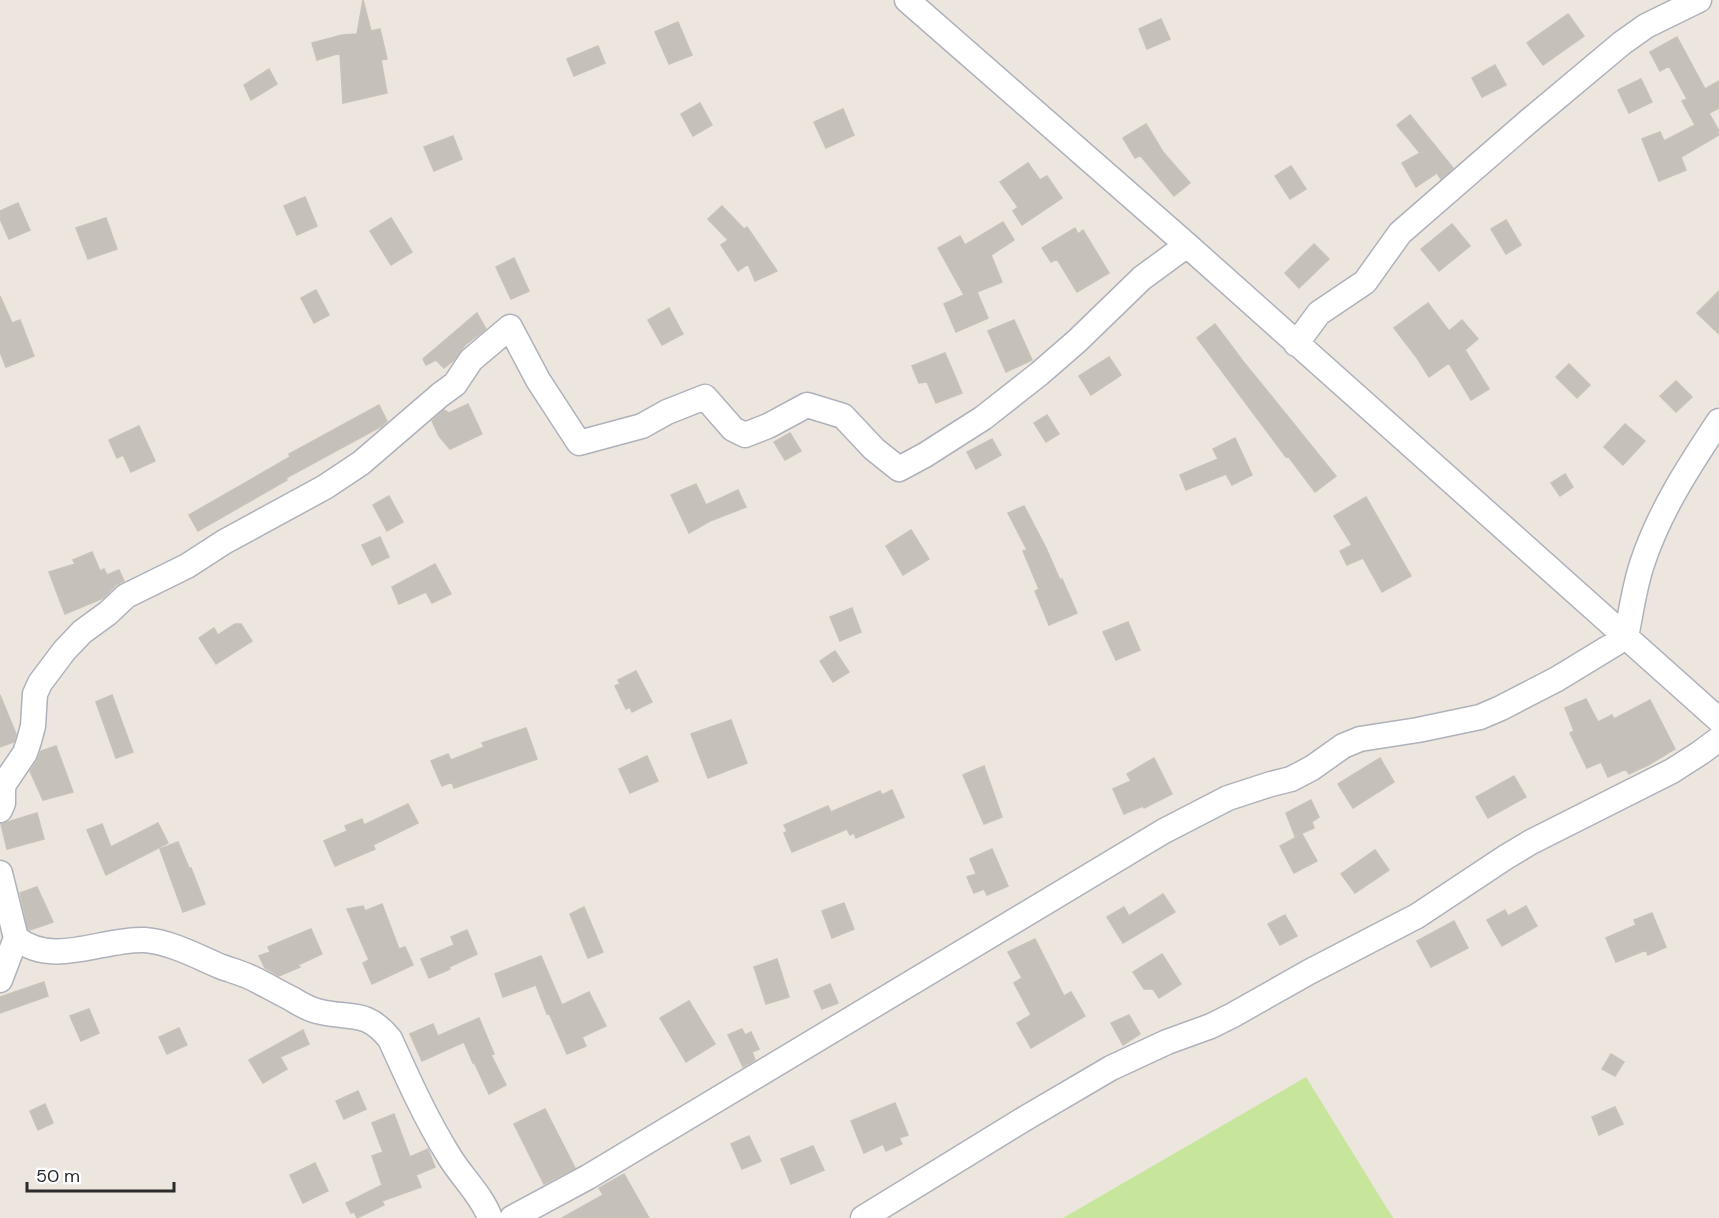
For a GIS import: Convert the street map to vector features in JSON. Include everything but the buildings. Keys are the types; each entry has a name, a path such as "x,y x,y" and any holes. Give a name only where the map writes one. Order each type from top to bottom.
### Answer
{"street":[{"path":"907,0 1187,245 1719,720"},
{"path":"1296,344 1319,313 1365,282 1400,233 1522,127 1622,43 1646,26 1700,0"},
{"path":"0,810 3,803 4,784 25,753 29,741 33,726 35,693 64,651 82,632 126,596 187,566 224,542 325,488 361,463 455,384 471,360 510,327 538,380 579,443 642,426 668,412 705,397 733,429 745,435 768,426 807,405 843,416 874,449 899,469 925,456 983,418 1077,341 1142,278 1187,245"},
{"path":"512,1218 588,1177 1164,831 1228,798 1291,779 1312,768 1342,746 1360,739 1480,717 1557,679 1626,637 1642,565 1662,514 1719,421"},
{"path":"863,1218 1111,1068 1167,1042 1211,1026 1417,916 1506,857 1672,771 1719,739"},
{"path":"0,873 16,938 0,979"},
{"path":"16,938 32,948 64,951 146,940 170,946 244,974 316,1011 358,1016 371,1021 390,1039 439,1140 483,1204 490,1218"}],"green space":[{"path":"1306,1077 1393,1218 1063,1218"}]}
